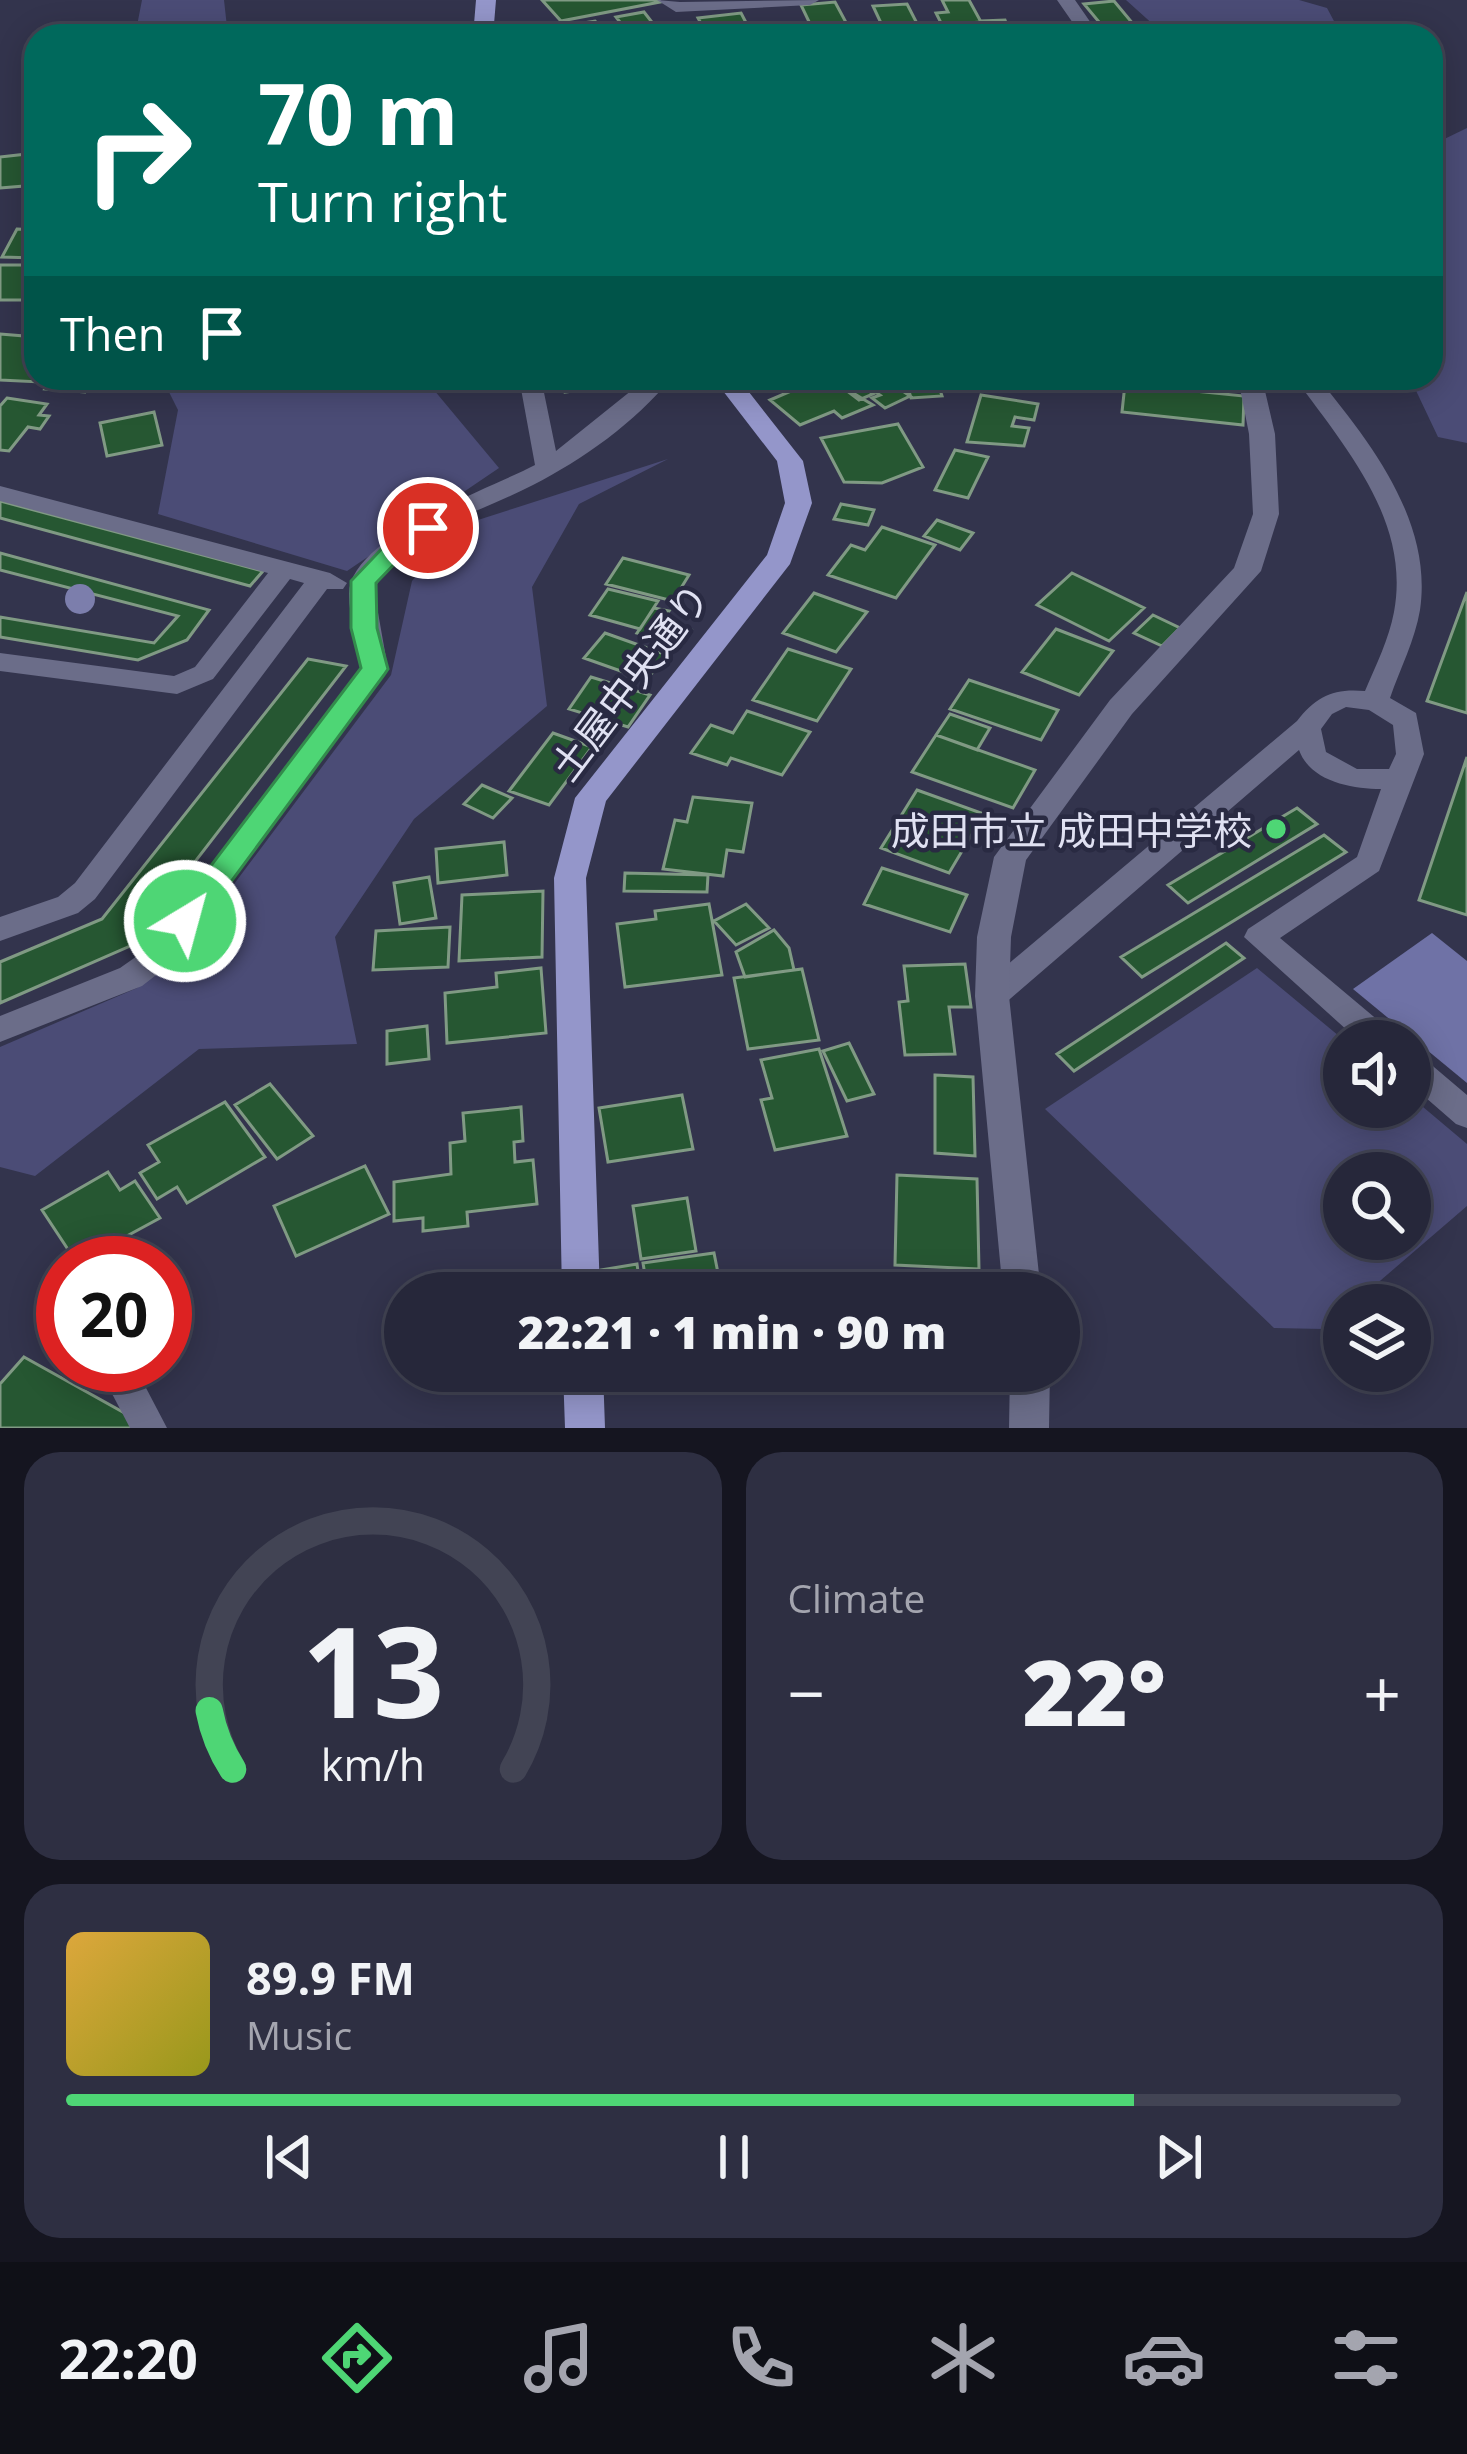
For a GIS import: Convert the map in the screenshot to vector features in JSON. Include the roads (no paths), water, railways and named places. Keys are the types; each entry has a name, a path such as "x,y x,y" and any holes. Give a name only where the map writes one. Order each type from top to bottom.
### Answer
{"main road":[{"name":"土屋中央通り","path":"580,1272 570,878 576,837 591,798 779,558 797,526 803,491 791,463 734,390"},
{"path":"584,1392 585,1428"}],"street":[{"path":"1020,1272 992,996 994,937 1010,857 1121,707 1247,572 1266,514 1262,434 1253,390"},
{"path":"1029,1428 1030,1392"}],"lane":[{"path":"666,0 676,7 810,0"},
{"path":"532,390 547,467"},
{"path":"0,1029 131,976 158,957 375,669 361,590 401,542 547,467 632,407 648,390"},
{"path":"1316,390 1360,445 1402,527 1408,604 1375,701"},
{"path":"0,494 361,590"},
{"path":"0,662 177,685 204,673 284,570"},
{"path":"0,929 68,905 85,891 321,579"},
{"path":"992,996 1307,728 1322,706 1344,698 1375,701 1406,720 1410,754 1369,863 1259,937 1357,1020"},
{"path":"1307,728 1314,757 1352,779 1398,779"},
{"path":"1431,1083 1467,1114"},
{"path":"130,1392 149,1428"}],"place":[{"name":"成田市立 成田中学校","path":"1276,829"}]}
